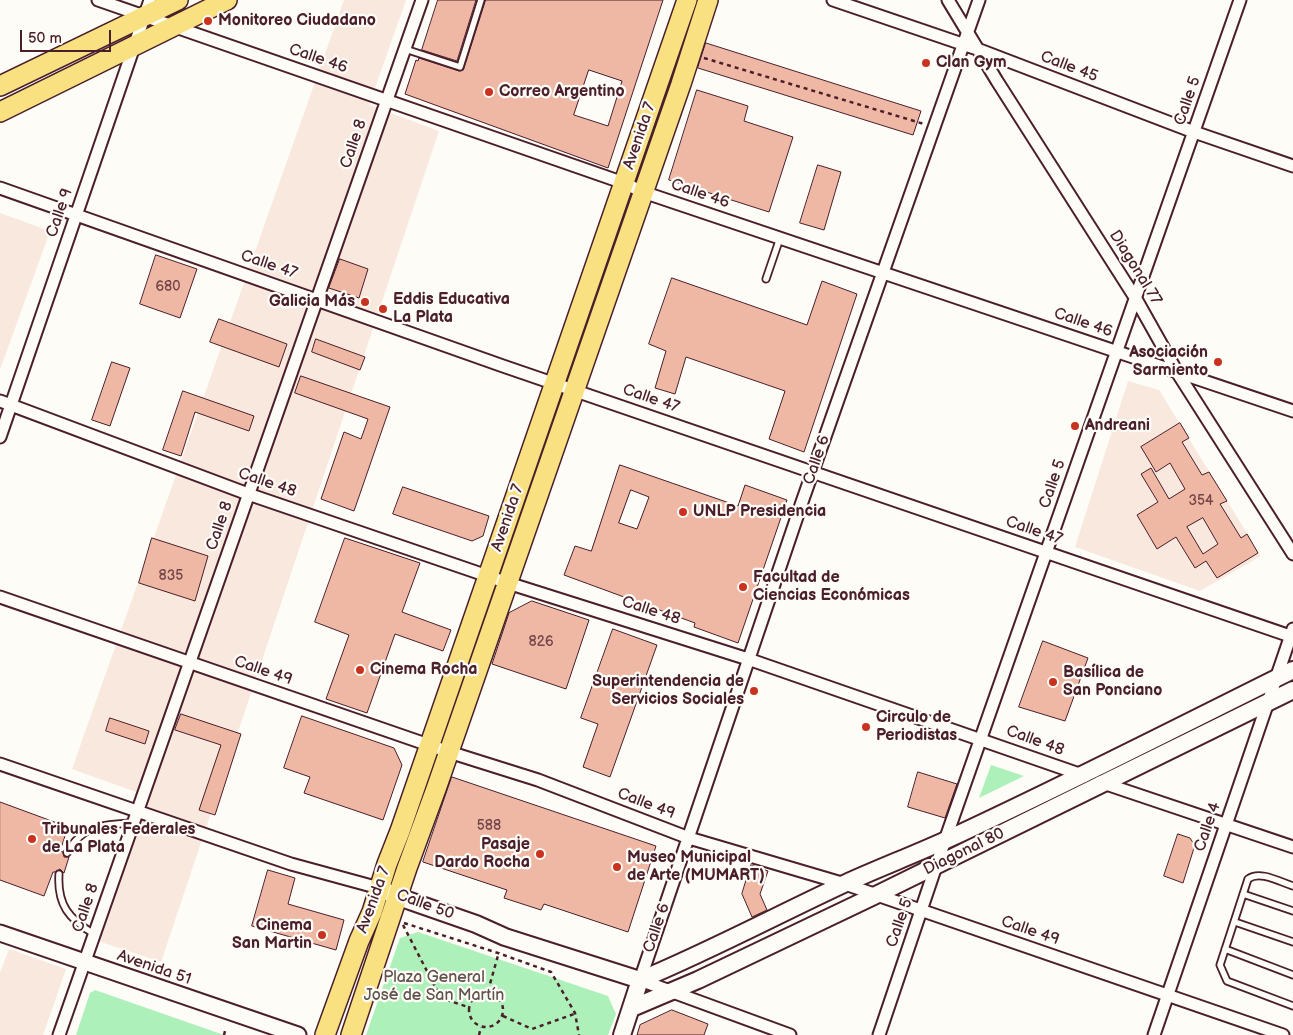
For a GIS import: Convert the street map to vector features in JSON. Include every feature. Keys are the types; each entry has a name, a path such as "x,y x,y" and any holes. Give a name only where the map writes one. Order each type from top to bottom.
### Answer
{"main road":[{"path":"0,86 148,8 178,0"},
{"path":"0,112 227,0"},
{"name":"Avenida 7","path":"325,1035 359,941 372,912 687,0"},
{"name":"Avenida 7","path":"351,1035 397,896 449,752 691,54 708,0"},
{"name":"Diagonal 80","path":"640,980 681,963 845,884 946,840 1293,670"},
{"name":"Diagonal 80","path":"632,1008 876,895 1293,690"},
{"name":"Calle 50","path":"379,888 476,924 504,937 640,980"},
{"name":"Calle 6","path":"622,1035 640,980"}],"street":[{"name":"Calle 46","path":"98,0 148,8 174,26 624,183 643,192 1293,411"},
{"name":"Calle 8","path":"59,1035 422,0"},
{"path":"833,0 966,39"},
{"name":"Diagonal 77","path":"948,0 966,39 977,49 1136,299 1177,372 1293,554"},
{"name":"Calle 6","path":"640,980 813,471 979,0"},
{"name":"Calle 5","path":"878,1035 1240,0"},
{"name":"Calle 9","path":"0,436 5,403 76,216 148,8"},
{"name":"Calle 45","path":"977,49 1194,132 1293,166"},
{"name":"Calle 47","path":"0,188 574,389 1047,552 1292,634"},
{"name":"Calle 48","path":"5,403 248,494 488,576 748,659 1293,847"},
{"name":"Calle 49","path":"0,597 430,746 538,780 688,838 845,884 1282,1035"},
{"name":"Calle 4","path":"1154,1035 1292,634"},
{"name":"Calle 50","path":"0,764 135,817 291,864 379,888"},
{"name":"Avenida 51","path":"0,933 298,1035"},
{"name":"Calle 50","path":"640,980 790,1035"}],"lane":[{"path":"404,49 460,67 481,0"},
{"path":"766,279 780,238"},
{"path":"67,853 73,842 83,833 97,827 135,817"},
{"path":"59,874 58,888 68,913 77,924 94,934"},
{"path":"1293,886 1262,876 1253,875 1248,879 1220,965 1227,981 1293,1006"},
{"path":"1243,894 1293,911"},
{"path":"1235,922 1293,942"},
{"path":"1225,949 1293,975"}],"path":[{"path":"691,54 935,127"},
{"path":"399,932 402,923"},
{"path":"402,923 551,972 575,1014 579,1035"},
{"path":"402,923 441,998 468,1006"},
{"path":"488,992 504,937"},
{"path":"488,992 502,1000 504,1016 495,1026 481,1027 471,1020 468,1006 475,995 488,992"},
{"path":"504,1016 532,1028 575,1014"},
{"path":"478,1035 481,1027"},
{"path":"224,1035 225,1030"}],"shaded area":[{"path":"344,0 406,0 369,105 439,131 161,962 98,941 150,797 72,769"},
{"path":"0,213 50,231 0,370"},
{"path":"1128,381 1159,390 1261,556 1200,591 1075,547"},
{"path":"9,949 66,969 43,1035 0,1035 0,973"}],"green space":[{"path":"991,765 1024,776 979,798"},
{"name":"Plaza General José de San Martín","path":"418,932 608,996 616,1014 608,1035 366,1035 400,938"},
{"path":"95,990 224,1035 76,1035 90,993"}],"building":[{"path":"438,0 476,0 457,61 422,50"},
{"path":"486,0 663,0 608,168 405,94 416,60 418,61 419,58 459,71 463,70","holes":["589,70 622,81 608,126 574,115"]},
{"path":"706,43 921,111 913,135 698,68"},
{"path":"697,90 748,106 744,121 793,137 769,212 669,180"},
{"path":"818,165 841,172 824,230 800,223"},
{"path":"156,255 197,269 180,318 140,304"},
{"path":"340,259 368,269 359,298 329,288"},
{"path":"672,278 807,325 822,281 857,294 804,452 769,439 785,391 686,357 675,394 655,388 666,351 649,344"},
{"path":"219,319 287,344 279,367 210,342"},
{"path":"316,339 365,357 360,370 312,352"},
{"path":"112,362 130,368 110,426 92,420"},
{"path":"301,376 390,407 354,511 321,499 344,432 361,439 368,419 295,393"},
{"path":"183,391 254,416 249,431 195,412 181,456 163,450"},
{"path":"1180,423 1189,438 1182,442 1202,475 1209,472 1227,501 1220,504 1241,538 1247,534 1258,553 1217,578 1206,561 1195,568 1176,537 1157,549 1137,515 1158,502 1141,474 1151,468 1169,499 1185,489 1170,463 1156,472 1141,447","holes":["1203,518 1218,544 1203,554 1187,527"]},
{"path":"620,465 738,506 745,485 787,500 738,643 694,627 695,623 564,575 575,546 591,551","holes":["631,490 649,497 637,529 619,523"]},
{"path":"403,487 489,516 483,536 472,541 393,514"},
{"path":"152,538 208,556 195,601 139,583"},
{"path":"345,538 420,563 402,612 451,630 443,651 395,634 367,713 326,699 349,635 315,622"},
{"path":"532,601 589,620 566,689 492,664 509,613"},
{"path":"613,629 657,645 610,777 583,767 598,724 581,718"},
{"name":"Basílica de San Ponciano","path":"1043,641 1088,658 1065,721 1019,707"},
{"path":"181,714 241,734 215,815 199,810 221,745 175,730"},
{"path":"302,716 394,748 402,765 383,820 304,793 310,777 284,768"},
{"path":"110,718 149,731 145,744 106,731"},
{"path":"918,772 957,784 945,818 908,807"},
{"name":"Pasaje Dardo Rocha","path":"452,777 656,846 628,932 544,904 541,910 504,898 507,890 423,862"},
{"name":"Tribunales Federales de La Plata","path":"0,802 68,827 60,851 63,852 64,857 69,857 64,873 60,869 53,872 44,896 0,880"},
{"path":"1178,834 1190,838 1194,844 1183,883 1164,876"},
{"path":"751,865 768,871 760,894 767,910 752,917 742,894"},
{"path":"268,870 295,878 288,904 344,920 336,950 252,926"},
{"path":"672,1010 708,1024 704,1035 637,1035 640,1025"}],"place":[{"name":"Monitoreo Ciudadano","path":"208,21"},
{"name":"Clan Gym","path":"926,63"},
{"name":"Correo Argentino","path":"489,92"},
{"name":"Galicia Más","path":"365,302"},
{"name":"Eddis Educativa La Plata","path":"383,309"},
{"name":"Asociación Sarmiento","path":"1218,362"},
{"name":"Andreani","path":"1075,426"},
{"name":"UNLP Presidencia","path":"683,512"},
{"name":"Facultad de Ciencias Económicas","path":"743,587"},
{"name":"Cinema Rocha","path":"360,670"},
{"name":"Basílica de San Ponciano","path":"1053,682"},
{"name":"Superintendencia de Servicios Sociales","path":"754,691"},
{"name":"Circulo de Periodistas","path":"866,727"},
{"name":"Tribunales Federales de La Plata","path":"32,839"},
{"name":"Pasaje Dardo Rocha","path":"540,854"},
{"name":"Museo Municipal de Arte (MUMART)","path":"617,867"},
{"name":"Cinema San Martin","path":"322,935"}]}
